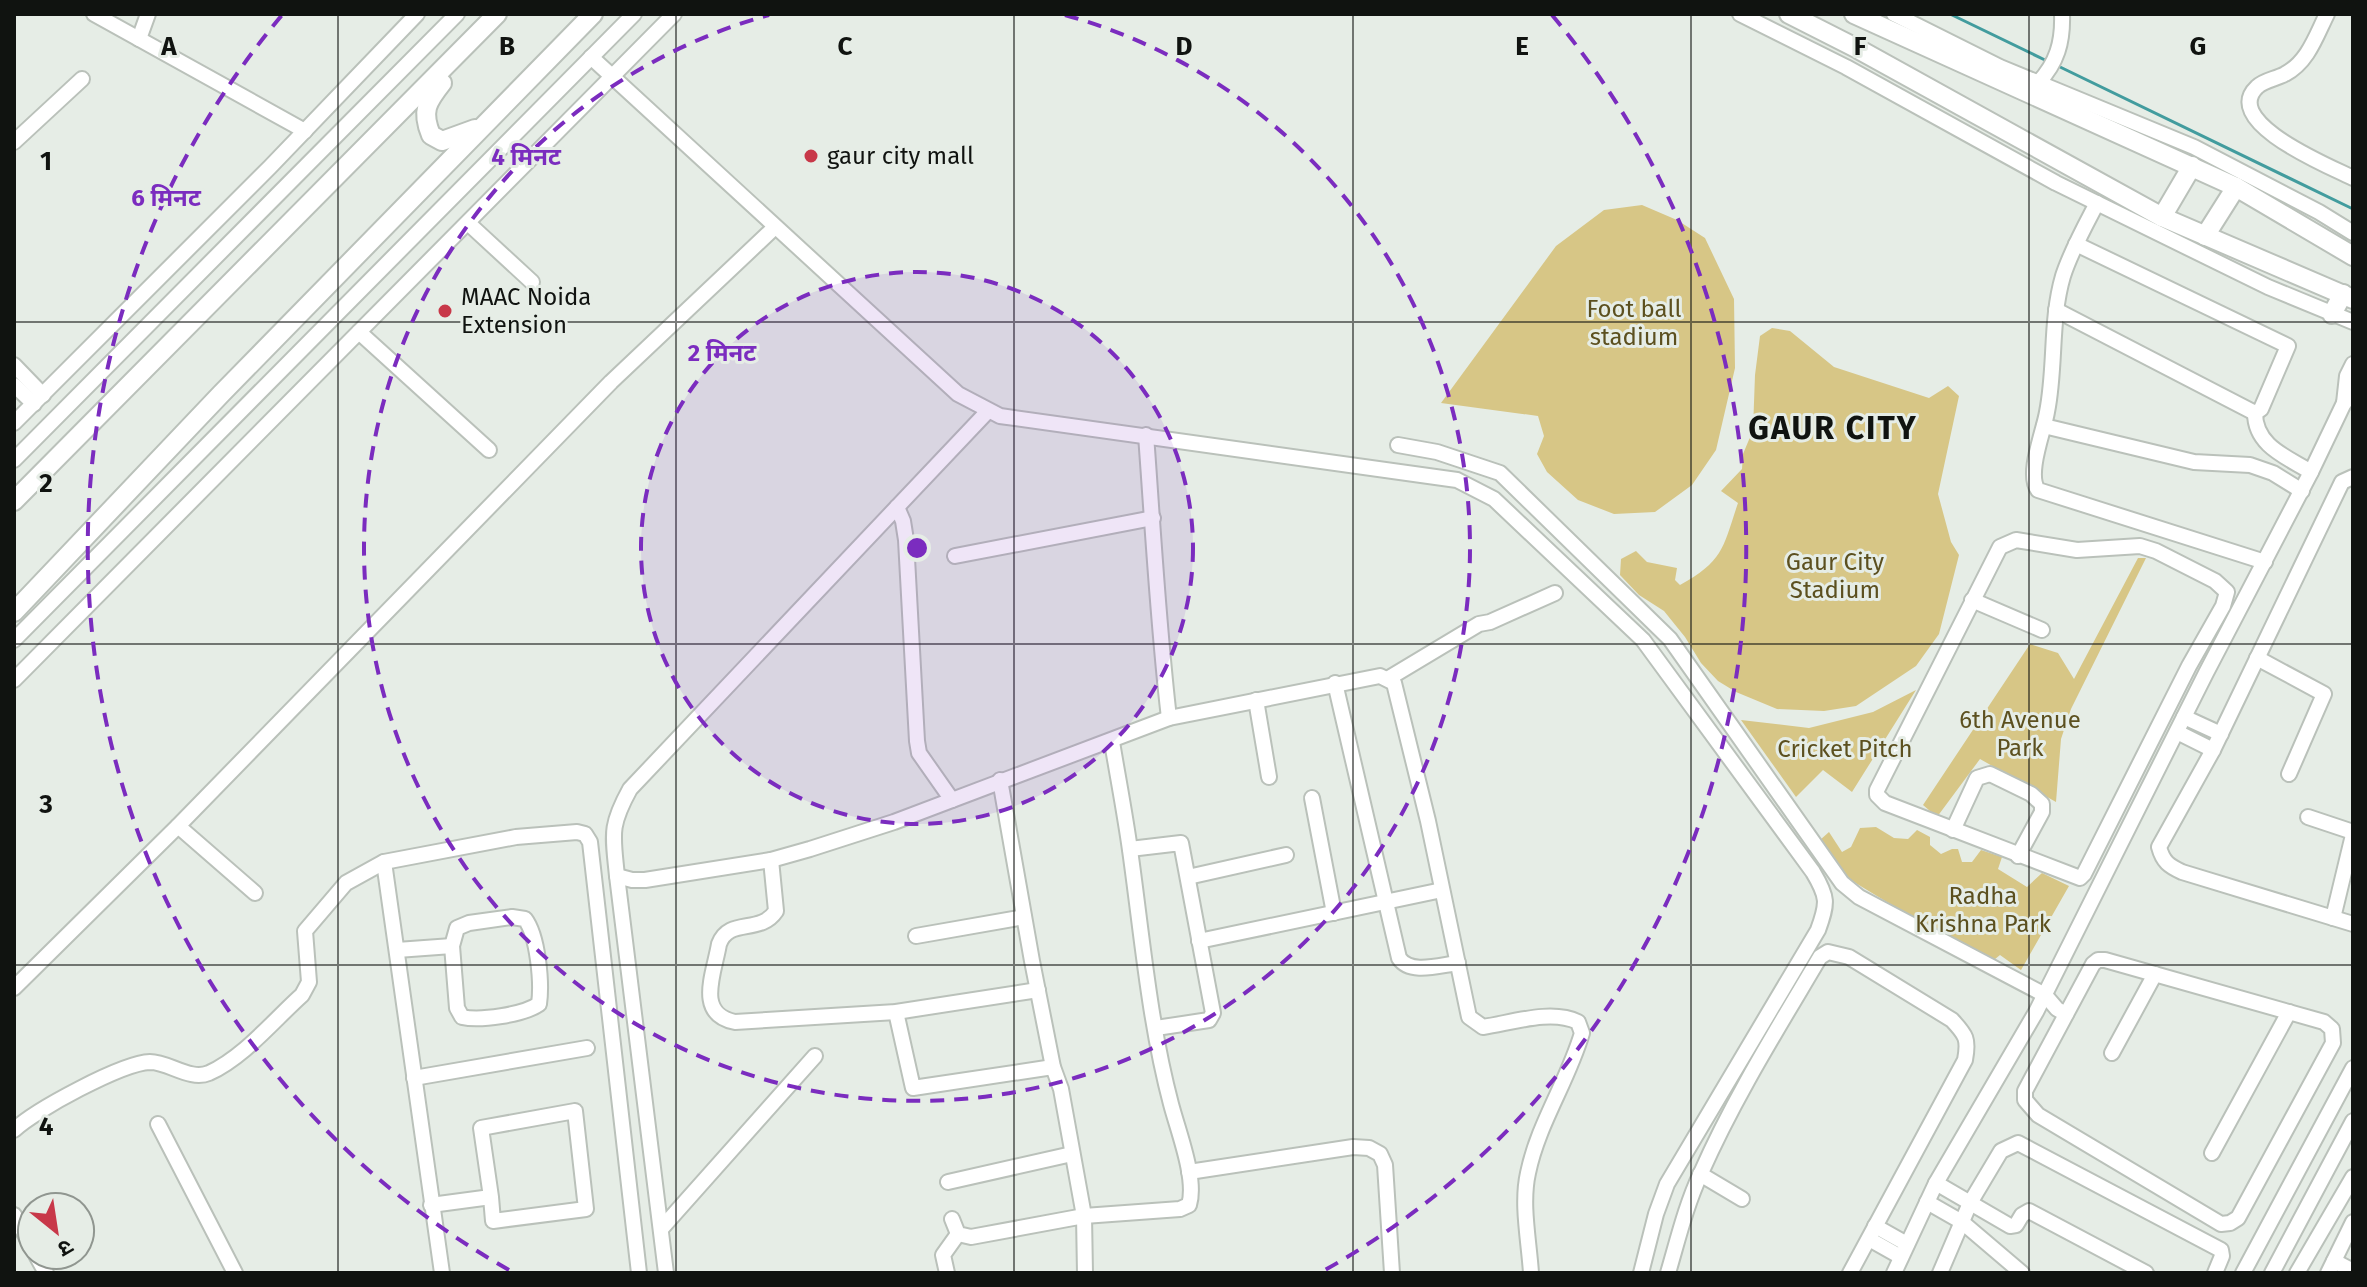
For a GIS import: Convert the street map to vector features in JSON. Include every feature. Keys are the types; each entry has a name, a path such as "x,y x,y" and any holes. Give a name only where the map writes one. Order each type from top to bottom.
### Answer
{"main road":[{"path":"14,612 221,394 593,14"},
{"path":"1789,14 2162,217 2280,265 2348,297 2332,314"},
{"path":"1861,18 2236,187 2353,256"},
{"path":"485,124 442,141 431,135 425,119 429,100 491,20"},
{"path":"14,501 491,20"},
{"path":"2162,217 2192,166"},
{"path":"2205,236 2236,187"}],"street":[{"path":"94,14 305,131"},
{"path":"139,39 148,14"},
{"path":"14,423 417,14"},
{"path":"14,460 457,14"},
{"path":"14,640 634,14"},
{"path":"14,680 674,14"},
{"path":"1740,14 1846,67 2056,183 2268,287 2353,322"},
{"path":"1894,14 2038,83 2194,147 2353,233"},
{"path":"2038,83 2050,70 2061,46 2062,14"},
{"path":"2325,15 2301,64 2283,76 2262,83 2253,91 2251,112 2269,133 2353,178"},
{"path":"591,57 958,394 988,411 1000,416 1457,480 1494,499 1643,640 1823,887 1826,906 1818,930 1667,1184 1641,1273"},
{"path":"14,142 82,79"},
{"path":"2097,203 2064,273 2056,310 2050,392 2033,474 2034,483 2038,490 2265,562"},
{"path":"468,223 532,282"},
{"path":"14,988 178,826 611,382 774,228"},
{"path":"2076,244 2288,346 2261,409 2255,413"},
{"path":"2056,310 2255,413"},
{"path":"359,332 489,450"},
{"path":"1894,1273 1936,1183 2045,995 2184,717 2302,491 2348,398 2347,376 2353,364"},
{"path":"14,365 38,399"},
{"path":"14,385 38,399"},
{"path":"666,1273 617,876 613,834 615,816 630,789 988,411"},
{"path":"2255,413 2255,429 2268,444 2311,472"},
{"path":"2044,426 2172,458 2253,466 2273,473 2302,491"},
{"path":"1146,435 1158,624 1169,718"},
{"path":"2253,466 2268,444"},
{"path":"1398,445 1437,452 1500,473 1660,628 1688,663 1842,883 1859,897 2045,995 2063,1020"},
{"path":"2353,477 2342,482 2213,750 2159,847 2162,859 2168,866 2182,872 2353,924"},
{"path":"897,507 906,540 919,753 952,800"},
{"path":"955,556 1153,518"},
{"path":"2016,540 2077,550 2140,546 2215,581 2227,592 2223,606 2080,878 1879,800 1877,790 1972,600 2000,547 2016,540"},
{"path":"1389,678 1479,624 1555,593"},
{"path":"1972,600 2042,630"},
{"path":"2257,658 2324,694 2289,774"},
{"path":"617,876 645,880 771,860 894,822 1169,718 1335,683 1380,676 1389,678 1394,683 1428,821 1469,1017 1483,1027 1567,1017 1578,1022 1582,1033 1535,1147 1527,1175 1531,1273"},
{"path":"1335,683 1399,958 1410,968 1458,963"},
{"path":"1256,700 1269,777"},
{"path":"2184,717 2221,734"},
{"path":"2153,738 2213,750"},
{"path":"958,1234 971,1237 1084,1216 1180,1209 1189,1205 1192,1195 1189,1172 1169,1097 1146,979 1130,849 1112,742"},
{"path":"1953,830 1977,778 1990,774 2031,794 2042,804 2042,812 2018,856"},
{"path":"1000,780 1038,990 1053,1067 1061,1089 1084,1216 1085,1273"},
{"path":"1312,798 1334,913"},
{"path":"2308,817 2353,834 2333,918"},
{"path":"178,826 255,893"},
{"path":"14,1130 76,1092 131,1065 151,1062 198,1075 208,1073 237,1054 302,995 309,982 305,931 346,883 384,862 516,837 568,831 585,834 588,837 637,1273"},
{"path":"1130,849 1181,843 1212,1017 1156,1028"},
{"path":"1188,877 1286,855"},
{"path":"771,860 776,911 764,924 740,927 722,936 710,999 713,1012 721,1019 735,1022 896,1012 1038,990"},
{"path":"384,862 442,1273"},
{"path":"1199,941 1442,890"},
{"path":"512,917 525,919 532,928 541,991 539,1004 530,1010 473,1019 462,1017 457,1008 452,946 457,928 469,923 512,917"},
{"path":"916,936 1024,917"},
{"path":"397,950 452,946"},
{"path":"1668,1273 1686,1209 1738,1094 1820,957 1828,952 1849,957 1952,1020 1965,1033 1967,1048 1965,1060 1850,1273"},
{"path":"2105,960 2155,974 2324,1022 2332,1029 2333,1043 2238,1218 2230,1223 2221,1224 2038,1115 2025,1100 2025,1091 2093,964 2105,960"},
{"path":"2112,1053 2155,974"},
{"path":"896,1012 913,1088 1053,1067"},
{"path":"2036,1012 2063,1020"},
{"path":"2212,1153 2289,1012"},
{"path":"414,1078 587,1048"},
{"path":"661,1229 815,1056"},
{"path":"2243,1273 2353,1068"},
{"path":"575,1111 586,1209 493,1221 491,1197 481,1128 575,1111"},
{"path":"2272,1273 2353,1121"},
{"path":"158,1124 235,1273"},
{"path":"1940,1273 1970,1203 2001,1151 2018,1143 2221,1250 2222,1256 2215,1273"},
{"path":"1189,1172 1353,1147 1369,1148 1380,1154 1385,1165 1392,1273"},
{"path":"948,1182 1072,1154"},
{"path":"1700,1174 1742,1199"},
{"path":"2297,1273 2353,1177"},
{"path":"1936,1183 2010,1226 2016,1225 2022,1215 2029,1211 2146,1273"},
{"path":"431,1205 491,1197"},
{"path":"1927,1202 1962,1222 2022,1273"},
{"path":"952,1219 958,1234"},
{"path":"2353,1222 2331,1267 2353,1271"},
{"path":"1872,1233 1904,1250"},
{"path":"947,1273 943,1255 958,1234"}],"green space":[{"name":"Foot ball stadium","path":"1642,205 1677,220 1705,238 1734,299 1735,368 1716,450 1692,485 1655,512 1614,514 1578,500 1547,472 1537,454 1544,436 1538,416 1441,403 1556,246 1604,210"},
{"name":"Gaur City Stadium","path":"1772,328 1790,331 1834,367 1929,398 1948,386 1959,396 1938,494 1951,542 1959,555 1939,634 1916,666 1856,706 1824,711 1777,709 1736,692 1718,681 1701,663 1664,611 1639,595 1620,575 1621,559 1636,551 1647,562 1677,568 1675,580 1680,585 1706,568 1720,552 1738,503 1721,491 1742,469 1743,454 1753,430 1760,336"},
{"name":"6th Avenue Park","path":"2138,558 2146,558 2071,709 2061,739 2056,802 1980,759 1937,817 1923,805 2030,644 2058,653 2074,679"},
{"name":"Cricket Pitch","path":"1916,690 1852,792 1823,770 1796,797 1741,720 1809,728 1873,712"},
{"name":"Radha Krishna Park","path":"1876,827 1894,838 1908,839 1917,830 1930,837 1930,845 1941,854 1958,849 1962,862 1972,862 1981,850 2002,857 1998,869 2027,887 2042,873 2069,886 2021,970 2000,955 1989,964 1844,876 1820,840 1829,832 1842,852 1851,847 1860,828"}],"waterway":[{"path":"1950,14 2047,61"},
{"path":"2058,66 2353,209"}],"place":[{"name":"gaur city mall","path":"811,156"},
{"name":"MAAC Noida Extension","path":"445,311"}],"district":[{"name":"GAUR CITY","path":"1833,428"}]}
